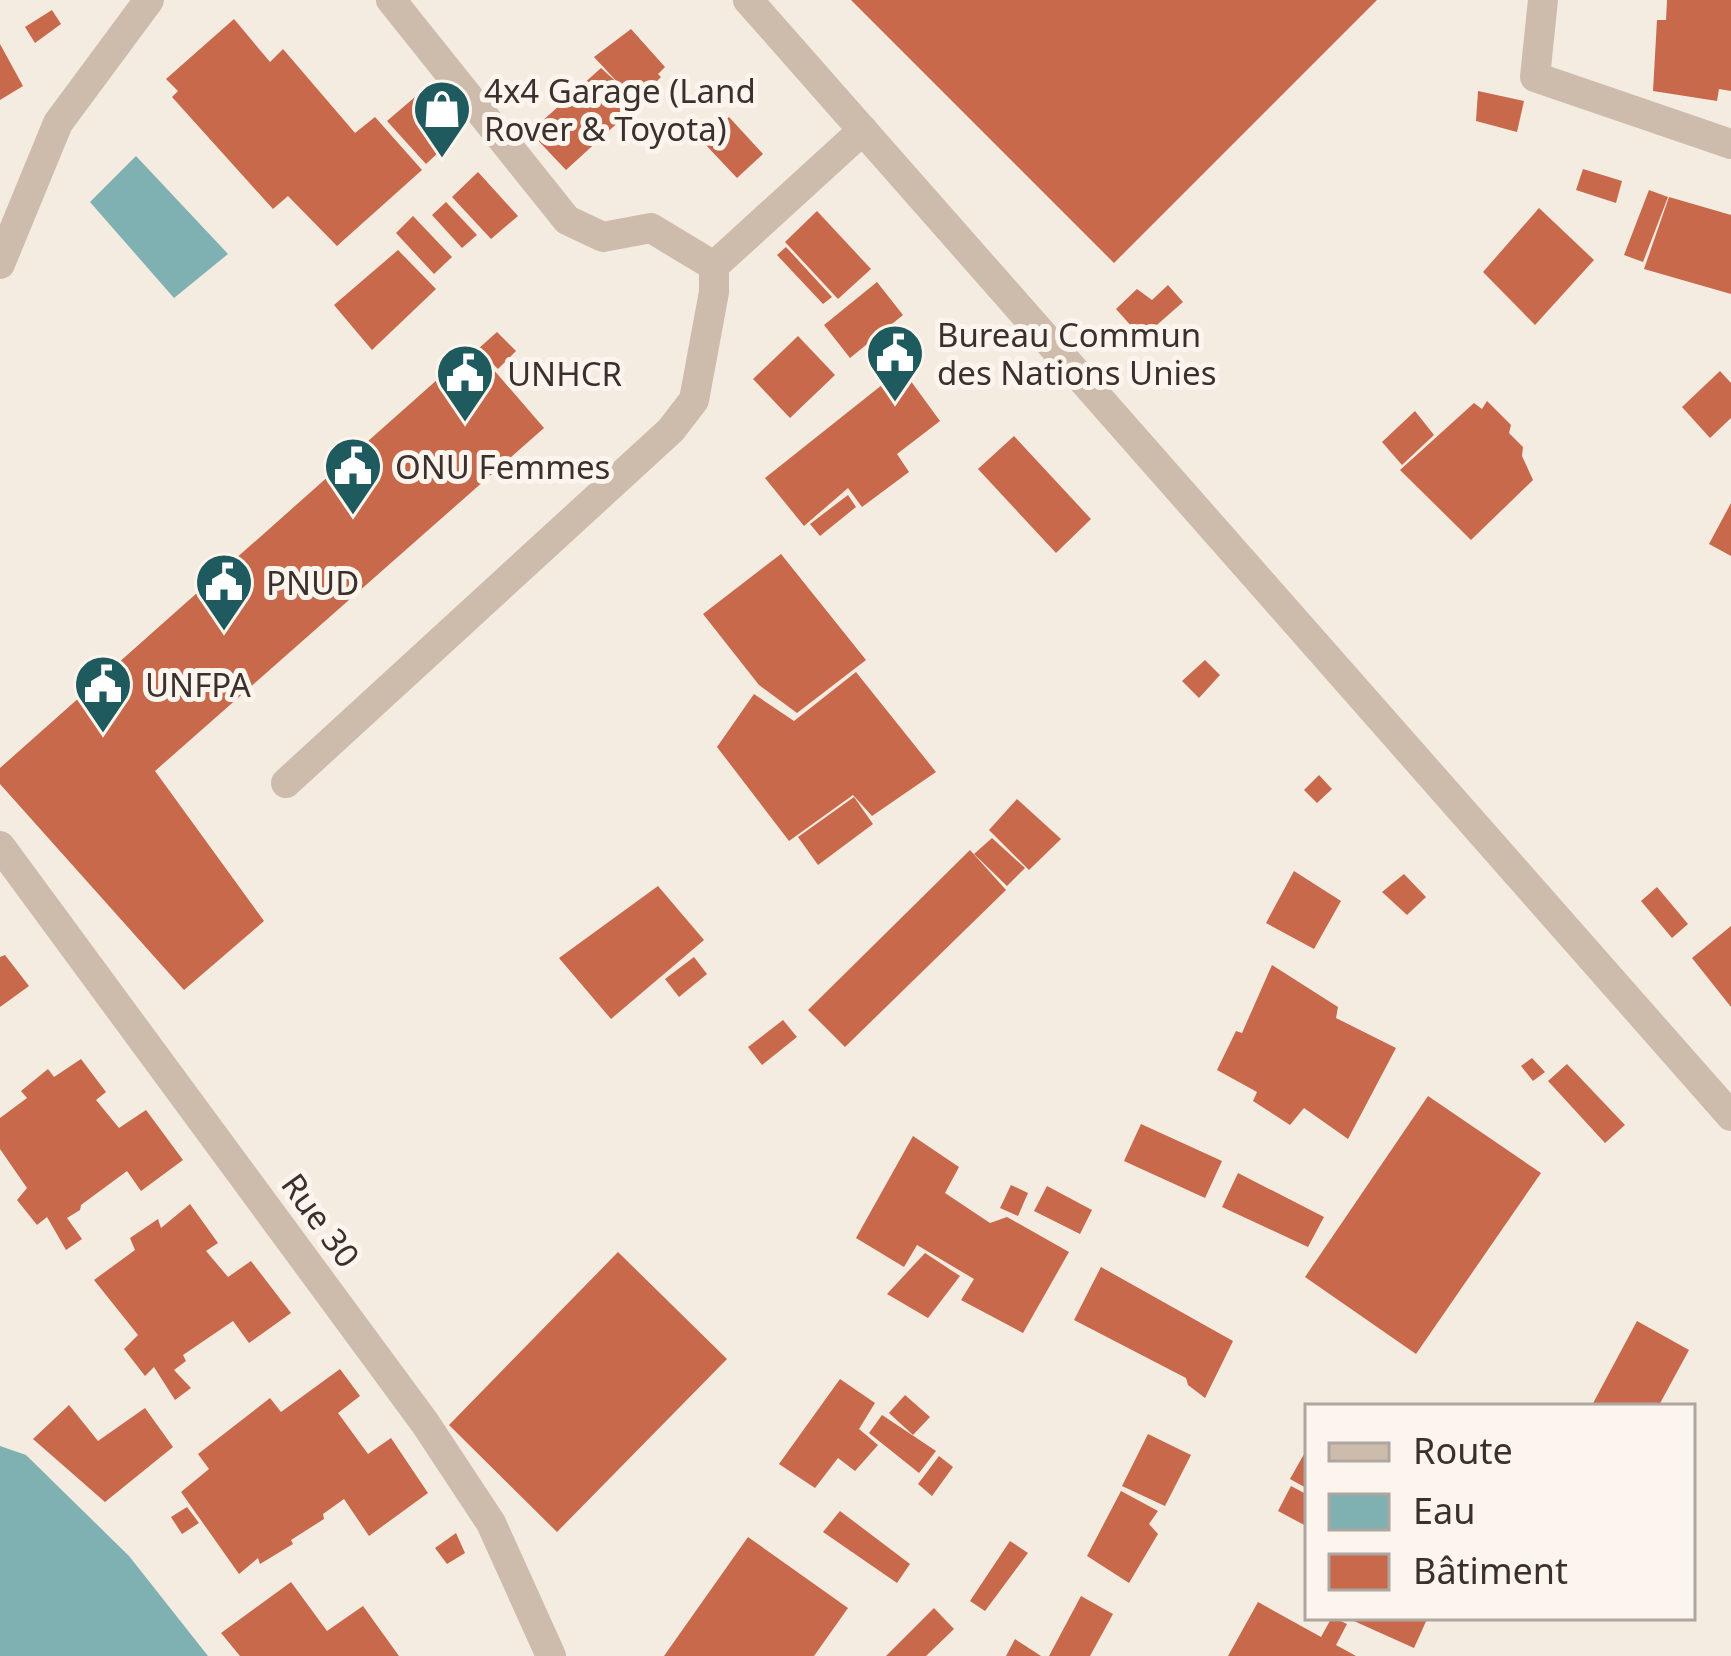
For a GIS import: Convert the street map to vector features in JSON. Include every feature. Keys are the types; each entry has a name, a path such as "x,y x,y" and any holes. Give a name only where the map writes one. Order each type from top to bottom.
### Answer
{"street":[{"path":"0,264 58,123 149,0"},
{"path":"391,0 567,220 603,237 651,228 714,266"},
{"path":"748,0 1731,1116"},
{"path":"1543,0 1534,77 1731,144"},
{"path":"286,782 670,430 694,400 714,292 714,266 863,130"},
{"name":"Rue 30","path":"0,846 425,1423 491,1523 551,1656"}],"water":[{"path":"136,156 228,254 174,298 90,202"},
{"path":"0,1446 26,1455 129,1556 208,1656 0,1656"}],"building":[{"path":"851,0 1377,0 1114,263"},
{"path":"1667,0 1731,0 1731,91 1719,89 1717,101 1653,91 1657,20 1666,20"},
{"path":"52,10 61,24 35,43 25,27"},
{"path":"234,19 270,62 283,49 355,133 375,117 422,170 337,246 288,196 273,209 172,97 178,91 166,79"},
{"path":"631,29 665,67 658,74 661,77 644,94 640,90 631,100 636,106 566,170 530,132 601,68 621,86 594,57"},
{"path":"0,44 23,86 0,100"},
{"path":"1478,91 1524,101 1517,132 1476,121"},
{"path":"415,97 451,141 426,164 387,121"},
{"path":"729,117 763,154 737,178 703,142"},
{"path":"1583,169 1622,181 1616,203 1576,190"},
{"path":"478,172 518,216 491,239 452,197"},
{"path":"1649,190 1668,197 1643,262 1624,255"},
{"path":"1669,197 1731,215 1731,294 1644,269"},
{"path":"446,202 477,235 462,248 432,215"},
{"path":"1539,208 1594,260 1535,325 1483,272"},
{"path":"817,211 871,269 838,299 785,242"},
{"path":"413,216 452,257 434,274 396,233"},
{"path":"786,247 832,297 823,304 777,255"},
{"path":"398,250 436,289 372,350 334,305"},
{"path":"877,282 903,315 850,358 824,325"},
{"path":"1168,285 1183,302 1142,338 1116,309 1137,289 1152,300"},
{"path":"497,332 516,351 498,369 478,349"},
{"path":"798,336 835,375 790,418 753,379"},
{"path":"474,347 544,428 155,771 264,921 184,990 0,784 0,768"},
{"path":"902,369 940,421 897,454 909,472 862,507 848,488 804,526 765,478"},
{"path":"1720,371 1731,383 1731,418 1710,438 1682,407"},
{"path":"1487,401 1511,425 1509,433 1523,447 1533,480 1471,540 1400,470 1474,403 1482,409"},
{"path":"1415,411 1434,435 1402,465 1382,442"},
{"path":"1014,436 1091,519 1056,553 978,469"},
{"path":"848,495 856,507 820,536 810,524"},
{"path":"1731,503 1731,556 1709,544"},
{"path":"781,554 866,660 797,713 759,685 703,614"},
{"path":"1205,660 1220,675 1199,698 1182,681"},
{"path":"856,672 936,772 872,816 853,795 789,841 717,747 754,694 794,721"},
{"path":"1319,775 1332,789 1317,803 1304,790"},
{"path":"854,797 873,824 818,865 798,837"},
{"path":"1017,799 1061,839 1029,870 989,830"},
{"path":"992,838 1025,868 1007,886 974,854"},
{"path":"970,850 1006,890 845,1047 808,1010"},
{"path":"1294,871 1341,901 1314,949 1266,923"},
{"path":"1404,874 1426,897 1407,915 1382,892"},
{"path":"658,886 704,940 611,1019 559,958"},
{"path":"1657,887 1688,924 1672,938 1641,901"},
{"path":"1731,926 1731,1007 1692,958"},
{"path":"5,955 29,986 0,1007 0,957"},
{"path":"694,957 707,974 679,997 665,979"},
{"path":"1272,965 1338,1007 1336,1018 1396,1048 1348,1139 1304,1108 1290,1125 1253,1101 1257,1092 1217,1070 1236,1031 1242,1033"},
{"path":"783,1020 797,1037 762,1065 748,1047"},
{"path":"1532,1058 1545,1072 1533,1081 1521,1066"},
{"path":"81,1059 106,1092 96,1100 119,1128 146,1110 183,1160 141,1191 127,1171 81,1205 67,1218 82,1239 66,1250 47,1217 37,1225 17,1200 27,1188 0,1149 0,1118 27,1098 21,1091 48,1069 54,1077"},
{"path":"1567,1064 1625,1125 1605,1143 1548,1081"},
{"path":"1428,1096 1541,1173 1416,1354 1305,1277"},
{"path":"1141,1124 1222,1161 1205,1198 1124,1161"},
{"path":"913,1136 959,1167 945,1193 990,1223 1007,1217 1069,1252 1023,1333 961,1300 974,1279 917,1245 904,1267 856,1238"},
{"path":"1238,1173 1324,1217 1308,1247 1222,1207"},
{"path":"1011,1185 1028,1193 1018,1216 1000,1208"},
{"path":"1047,1186 1092,1210 1080,1234 1034,1211"},
{"path":"190,1204 218,1243 206,1251 228,1277 251,1261 291,1313 249,1343 233,1321 183,1355 186,1361 174,1370 191,1388 175,1400 154,1367 145,1376 124,1349 138,1335 94,1280 135,1250 130,1238 158,1219 161,1228"},
{"path":"618,1252 727,1359 557,1532 449,1425"},
{"path":"925,1253 960,1276 928,1318 887,1294"},
{"path":"1101,1267 1233,1341 1205,1398 1186,1378 1074,1320"},
{"path":"1637,1321 1689,1350 1660,1404 1593,1404"},
{"path":"340,1369 360,1396 338,1413 368,1454 391,1438 428,1493 369,1536 344,1499 291,1540 293,1544 260,1564 258,1558 239,1574 181,1492 209,1469 198,1454 270,1398 281,1412"},
{"path":"840,1379 875,1403 859,1429 878,1445 855,1471 838,1458 815,1488 779,1464"},
{"path":"905,1395 930,1417 913,1435 889,1413"},
{"path":"69,1405 98,1441 145,1408 173,1447 105,1502 33,1439"},
{"path":"882,1415 936,1451 919,1473 869,1433"},
{"path":"1148,1434 1191,1455 1165,1506 1122,1486"},
{"path":"1305,1452 1305,1487 1290,1479"},
{"path":"939,1456 953,1467 932,1496 918,1484"},
{"path":"1291,1486 1305,1493 1305,1525 1278,1511"},
{"path":"1121,1491 1158,1511 1149,1524 1158,1534 1129,1583 1087,1556"},
{"path":"187,1507 199,1523 182,1534 171,1517"},
{"path":"840,1511 910,1564 897,1583 823,1532"},
{"path":"456,1533 465,1553 447,1564 435,1548"},
{"path":"748,1537 848,1608 814,1656 664,1656"},
{"path":"1010,1541 1028,1553 985,1611 970,1601"},
{"path":"291,1582 327,1631 363,1606 399,1656 240,1656 221,1633"},
{"path":"1081,1596 1113,1614 1090,1656 1049,1656"},
{"path":"1258,1602 1321,1637 1330,1620 1347,1624 1336,1645 1356,1656 1228,1656"},
{"path":"934,1608 954,1629 926,1656 886,1656"},
{"path":"1352,1620 1427,1620 1414,1648"},
{"path":"1015,1639 1041,1656 1006,1656"}],"place":[{"name":"4x4 Garage (Land Rover & Toyota)","path":"442,160"},
{"name":"Bureau Commun des Nations Unies","path":"895,404"},
{"name":"UNHCR","path":"465,424"},
{"name":"ONU Femmes","path":"353,517"},
{"name":"PNUD","path":"224,633"},
{"name":"UNFPA","path":"103,735"}]}
